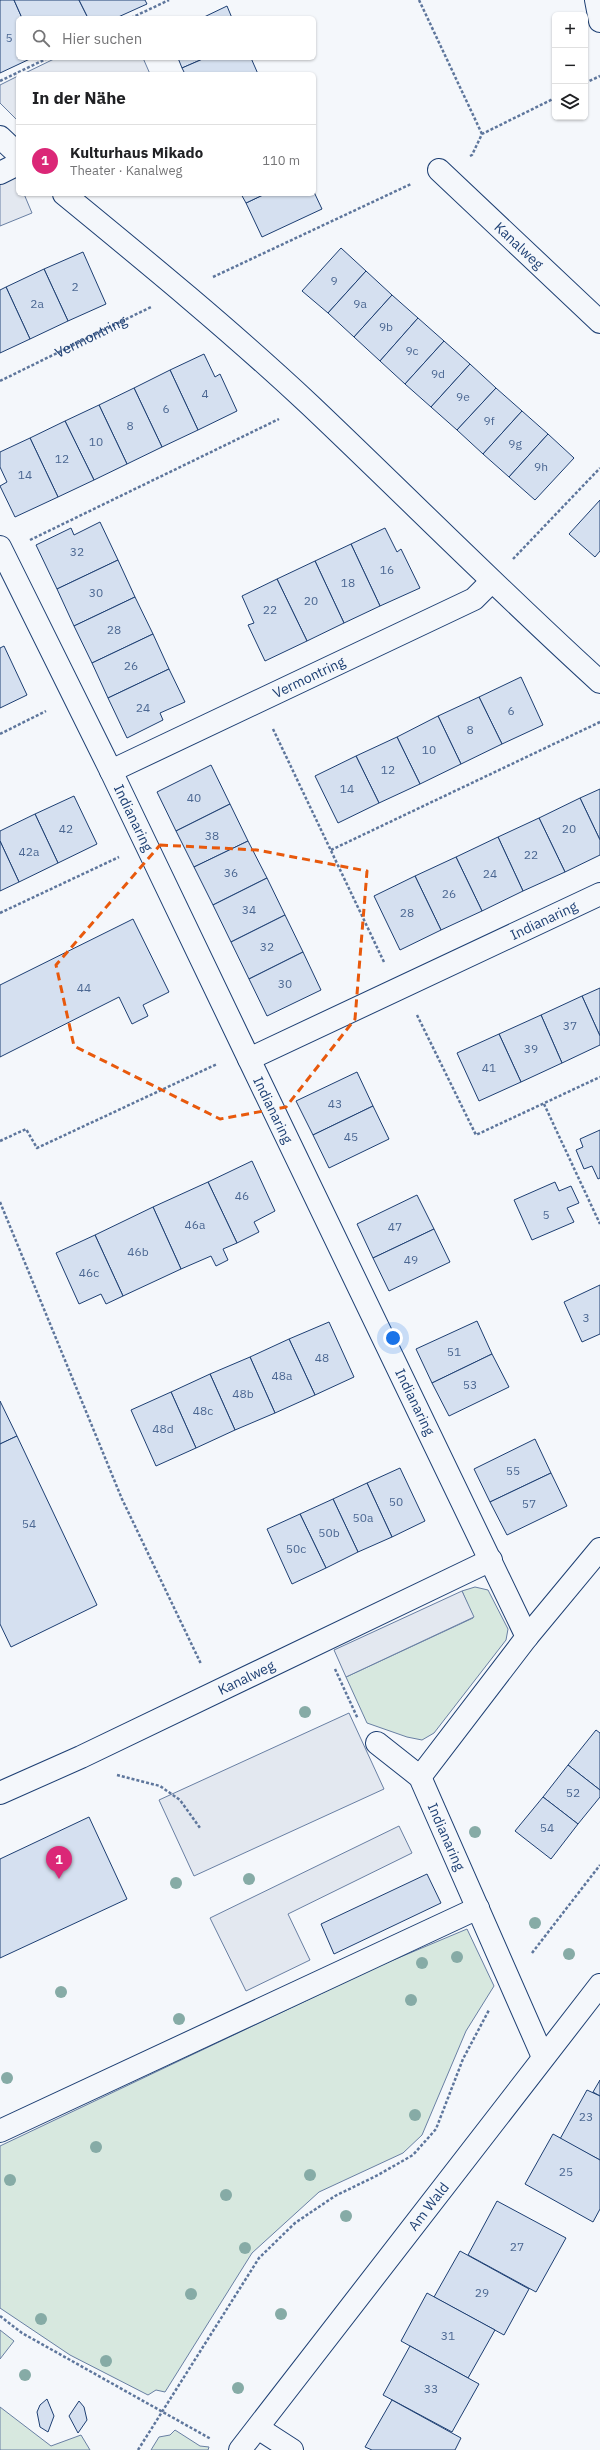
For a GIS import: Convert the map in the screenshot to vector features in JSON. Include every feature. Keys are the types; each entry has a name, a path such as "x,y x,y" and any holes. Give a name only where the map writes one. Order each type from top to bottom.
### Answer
{"street":[{"path":"596,0 600,21"},
{"path":"0,137 16,152"},
{"path":"0,173 16,165"},
{"name":"Kanalweg","path":"439,170 600,321"},
{"path":"66,196 181,292 308,404 491,582 600,682"},
{"path":"2,550 111,771"},
{"name":"Vermontring","path":"111,771 474,599 491,582"},
{"name":"Indianaring","path":"111,771 527,1637"},
{"name":"Indianaring","path":"249,1060 600,894"},
{"path":"377,1743 420,1777 527,1637 600,1549"},
{"name":"Kanalweg","path":"0,1793 86,1755 214,1692 491,1560"},
{"name":"Indianaring","path":"420,1777 544,2057"},
{"path":"0,2131 478,1908"},
{"name":"Am Wald","path":"240,2450 600,1985"},
{"path":"258,2428 292,2450"}],"path":[{"path":"135,16 169,0"},
{"path":"419,0 482,134 552,99"},
{"path":"19,72 44,60"},
{"path":"0,81 16,73"},
{"path":"588,82 600,76"},
{"name":"Vermontring","path":"0,381 181,292 472,155 482,134"},
{"path":"2,550 308,404"},
{"path":"491,582 600,468"},
{"path":"0,734 75,697"},
{"path":"260,700 384,963"},
{"path":"331,850 600,722"},
{"path":"0,914 145,844"},
{"path":"416,1014 476,1135 544,1104 600,1076"},
{"name":"Indianaring","path":"0,1141 26,1129 37,1148 226,1059 249,1060"},
{"path":"544,1104 600,1224"},
{"path":"0,1202 122,1499 214,1692"},
{"path":"322,1641 359,1721 377,1743"},
{"path":"86,1755 108,1773 160,1786 180,1800 200,1828"},
{"path":"138,2450 259,2258 294,2223 335,2196 378,2175 413,2155 436,2129 463,2059 486,2015 510,1981 600,1865"},
{"path":"0,2316 22,2333 217,2442"}],"highlighted area":[{"path":"160,845 257,850 367,871 355,1019 286,1107 220,1119 74,1046 56,965"}],"shaded area":[{"path":"52,60 144,60 149,72 27,72"},
{"path":"16,77 16,119 0,103 0,85"},
{"path":"14,168 16,174 16,196 25,196 32,213 0,226 0,174"},
{"path":"475,1587 488,1590 508,1629 506,1640 434,1733 422,1740 407,1737 367,1723 346,1677 473,1618 462,1591"},
{"path":"462,1591 474,1617 346,1677 334,1650"},
{"path":"349,1713 384,1789 194,1876 159,1800"},
{"path":"399,1826 412,1853 288,1914 310,1960 246,1991 210,1918"},
{"path":"467,1929 494,1986 466,2031 422,2135 403,2153 319,2192 252,2253 165,2392 156,2390 148,2395 70,2355 0,2308 0,2146 379,1966"},
{"path":"0,2330 14,2341 0,2359"},
{"path":"0,2407 51,2446 81,2435 90,2450 0,2450"},
{"path":"175,2430 200,2446 209,2447 208,2450 151,2450 159,2437 170,2435"}],"building":[{"path":"0,0 14,0 21,16 16,16 16,60 28,60 0,73"},
{"path":"14,0 79,0 87,16 21,16"},
{"path":"79,0 145,0 147,4 120,16 87,16"},
{"path":"227,6 231,16 206,16"},
{"path":"179,60 200,60 182,68"},
{"path":"200,60 252,60 257,72 184,72 182,68"},
{"path":"242,196 261,196 246,203"},
{"path":"261,196 316,196 322,209 262,237 246,203"},
{"path":"341,248 366,271 328,313 302,291"},
{"path":"83,252 106,304 68,321 44,269"},
{"path":"44,269 68,321 30,339 6,287"},
{"path":"366,271 392,295 354,337 328,313"},
{"path":"6,287 30,339 0,353 0,290"},
{"path":"392,295 418,318 380,361 354,337"},
{"path":"418,318 444,341 405,384 380,361"},
{"path":"444,341 470,364 431,407 405,384"},
{"path":"204,354 215,377 220,374 237,411 198,430 170,370"},
{"path":"470,364 496,388 457,430 431,407"},
{"path":"170,370 198,430 162,447 134,388"},
{"path":"134,388 162,447 127,464 99,405"},
{"path":"496,388 522,411 483,454 457,430"},
{"path":"99,405 127,464 94,480 65,421"},
{"path":"522,411 548,434 509,477 483,454"},
{"path":"65,421 94,480 58,497 30,438"},
{"path":"548,434 574,458 535,500 509,477"},
{"path":"30,438 58,497 15,517 0,486 7,482 0,467 0,452"},
{"path":"600,500 600,551 595,557 569,534"},
{"path":"100,522 118,560 57,589 36,545 71,528 74,535"},
{"path":"385,528 397,552 401,549 420,588 380,606 351,544"},
{"path":"351,544 380,606 344,623 315,561"},
{"path":"118,560 135,597 74,626 57,589"},
{"path":"315,561 344,623 307,641 277,579"},
{"path":"277,579 307,641 265,661 248,625 254,623 242,596"},
{"path":"135,597 153,634 92,663 74,626"},
{"path":"153,634 169,669 108,698 92,663"},
{"path":"4,646 27,695 0,708 0,648"},
{"path":"169,669 185,702 160,713 163,720 127,738 108,698"},
{"path":"521,677 543,725 502,744 479,697"},
{"path":"479,697 502,744 461,764 438,716"},
{"path":"438,716 461,764 420,784 397,737"},
{"path":"397,737 420,784 379,803 356,756"},
{"path":"356,756 379,803 338,823 315,776"},
{"path":"211,765 230,804 176,831 157,792"},
{"path":"600,789 600,840 580,798"},
{"path":"74,796 97,844 58,863 35,814"},
{"path":"580,798 600,840 600,855 565,872 539,818"},
{"path":"230,804 248,841 194,867 176,831"},
{"path":"35,814 58,863 19,882 0,841 0,831"},
{"path":"539,818 565,872 523,891 498,837"},
{"path":"498,837 523,891 482,911 456,857"},
{"path":"0,841 19,882 0,891"},
{"path":"248,841 267,878 213,905 194,867"},
{"path":"456,857 482,911 441,930 415,876"},
{"path":"415,876 441,930 400,950 374,896"},
{"path":"267,878 285,915 231,942 213,905"},
{"path":"285,915 303,952 249,979 231,942"},
{"path":"133,919 169,992 143,1005 148,1016 132,1024 119,997 0,1057 0,985"},
{"path":"303,952 321,990 267,1016 249,979"},
{"path":"600,988 600,1036 582,996"},
{"path":"582,996 600,1036 600,1045 562,1063 541,1015"},
{"path":"541,1015 562,1063 521,1082 499,1034"},
{"path":"499,1034 521,1082 479,1101 457,1053"},
{"path":"357,1072 373,1106 313,1135 296,1101"},
{"path":"373,1106 389,1139 329,1168 313,1135"},
{"path":"600,1130 600,1178 598,1179 592,1166 584,1169 576,1150 583,1147 580,1139"},
{"path":"252,1161 275,1211 254,1222 259,1232 237,1243 208,1182"},
{"path":"208,1182 237,1243 223,1249 228,1260 216,1266 211,1256 181,1269 153,1207"},
{"path":"555,1182 559,1191 571,1186 579,1203 567,1208 574,1222 532,1240 514,1200"},
{"path":"417,1195 434,1229 373,1258 357,1224"},
{"path":"153,1207 181,1269 123,1296 95,1235"},
{"path":"434,1229 450,1262 389,1291 373,1258"},
{"path":"95,1235 123,1296 106,1304 101,1294 79,1304 56,1253"},
{"path":"600,1285 600,1334 582,1342 564,1302"},
{"path":"477,1321 492,1354 432,1383 416,1349"},
{"path":"329,1322 354,1377 315,1395 289,1339"},
{"path":"289,1339 315,1395 275,1413 250,1357"},
{"path":"492,1354 509,1387 449,1416 432,1383"},
{"path":"250,1357 275,1413 235,1430 210,1374"},
{"path":"210,1374 235,1430 196,1448 171,1392"},
{"path":"171,1392 196,1448 156,1466 131,1410"},
{"path":"0,1401 17,1436 0,1444"},
{"path":"17,1436 97,1605 11,1647 0,1624 0,1444"},
{"path":"535,1439 551,1473 490,1502 474,1469"},
{"path":"400,1468 425,1521 392,1537 367,1483"},
{"path":"551,1473 567,1506 507,1535 490,1502"},
{"path":"367,1483 392,1537 358,1552 333,1499"},
{"path":"333,1499 358,1552 326,1568 300,1514"},
{"path":"300,1514 326,1568 292,1584 267,1529"},
{"path":"596,1730 600,1733 600,1790 568,1765"},
{"path":"568,1765 600,1790 600,1797 578,1824 543,1797"},
{"path":"543,1797 578,1824 551,1859 515,1831"},
{"path":"89,1817 127,1899 0,1958 0,1859"},
{"path":"427,1874 441,1903 334,1954 321,1924"},
{"path":"600,2080 600,2096 593,2092"},
{"path":"587,2090 600,2096 600,2160 560,2139"},
{"path":"553,2134 600,2160 600,2209 593,2222 525,2184"},
{"path":"497,2201 566,2238 536,2292 468,2255"},
{"path":"460,2251 529,2289 504,2335 434,2297"},
{"path":"427,2293 495,2330 468,2378 401,2341"},
{"path":"410,2346 479,2384 452,2432 383,2395"},
{"path":"47,2399 54,2416 48,2432 40,2427 37,2412 40,2405"},
{"path":"392,2400 461,2438 455,2450 372,2450 365,2447"},
{"path":"79,2401 84,2407 87,2420 78,2433 69,2416"}],"place":[{"name":"Kulturhaus Mikado","path":"59,1879"}]}
